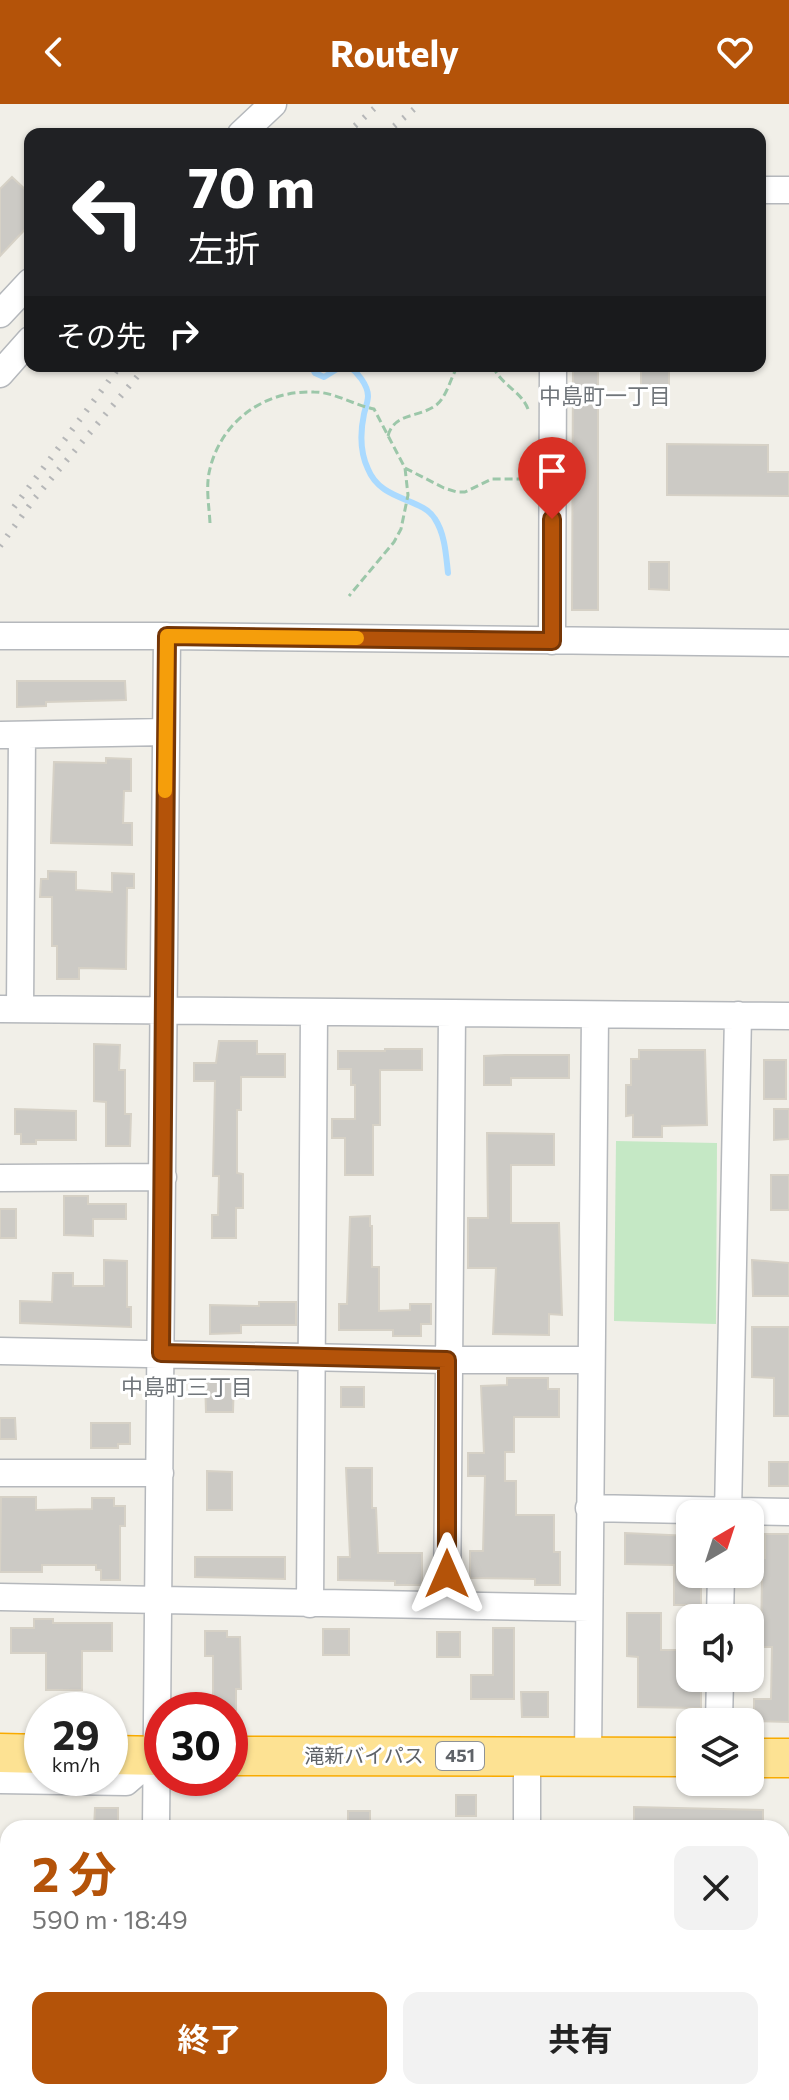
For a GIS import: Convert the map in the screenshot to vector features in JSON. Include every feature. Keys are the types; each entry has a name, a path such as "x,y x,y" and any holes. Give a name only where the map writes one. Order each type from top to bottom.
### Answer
{"highway":[{"path":"0,1753 24,1754"},
{"name":"滝新バイパス","path":"248,1756 676,1757"},
{"path":"764,1758 789,1758"}],"street":[{"path":"247,128 273,104"},
{"path":"766,190 789,190"},
{"path":"0,314 24,288"},
{"path":"0,374 24,347"},
{"path":"552,641 553,372"},
{"path":"0,636 789,643"},
{"path":"159,1692 167,636"},
{"path":"166,732 11,735 10,1009 789,1016"},
{"path":"310,1604 314,1013"},
{"path":"447,1605 452,1014"},
{"path":"588,1756 589,1360 595,1015"},
{"path":"728,1500 738,1015"},
{"path":"0,1178 163,1177"},
{"path":"0,1351 589,1360"},
{"path":"0,1473 160,1473"},
{"path":"589,1508 676,1511"},
{"path":"764,1512 789,1512"},
{"path":"0,1597 589,1608"},
{"path":"527,1756 527,1820"},
{"path":"0,1780 126,1782 144,1768"},
{"path":"156,1820 157,1796"}],"path":[{"path":"388,436 397,420 423,413 440,401 453,372"},
{"path":"497,372 521,396 528,406 531,420"},
{"path":"210,523 209,473 225,434 239,417 262,402 299,392 318,392 374,409 405,468 408,495 401,529 394,542 349,596"},
{"path":"405,468 457,492 465,492 492,479 521,479"}],"green space":[{"path":"616,1141 717,1143 716,1324 614,1321"}],"building":[{"path":"12,177 24,188 24,230 0,256 0,189"},
{"path":"573,372 598,372 598,610 572,610"},
{"path":"641,372 669,372 669,386 641,385"},
{"path":"667,444 768,445 768,472 789,472 789,496 667,495"},
{"path":"649,562 669,562 669,590 649,589"},
{"path":"17,681 125,681 126,700 46,702 46,706 17,707"},
{"path":"106,758 131,759 131,791 124,791 123,823 132,823 132,845 51,843 54,762 106,763"},
{"path":"48,871 76,872 76,890 112,892 112,873 134,874 134,888 127,888 126,969 79,968 79,979 57,979 57,946 52,946 52,897 40,897 41,879 48,879"},
{"path":"219,1041 257,1041 257,1054 285,1054 285,1077 241,1077 241,1110 237,1110 237,1173 243,1174 243,1208 236,1208 236,1238 212,1238 212,1215 218,1215 219,1176 213,1176 215,1081 194,1081 194,1063 216,1063"},
{"path":"94,1044 120,1045 119,1070 125,1070 125,1114 131,1114 130,1146 106,1146 106,1102 94,1101"},
{"path":"422,1049 422,1070 380,1070 380,1125 373,1125 373,1175 345,1175 345,1138 332,1138 332,1119 355,1119 355,1085 351,1085 351,1069 338,1069 338,1051"},
{"path":"639,1050 705,1050 707,1125 662,1126 662,1137 633,1137 633,1115 626,1116 626,1085 631,1085 631,1059 639,1059"},
{"path":"569,1055 569,1078 511,1078 511,1085 484,1085 484,1056"},
{"path":"764,1060 786,1060 786,1099 764,1099"},
{"path":"15,1109 76,1111 76,1140 36,1140 36,1144 21,1144 21,1134 15,1134"},
{"path":"774,1109 789,1109 789,1139 774,1140"},
{"path":"487,1133 554,1134 554,1165 511,1165 511,1223 559,1223 562,1315 549,1314 549,1335 493,1334 496,1268 468,1268 468,1218 488,1218"},
{"path":"771,1175 789,1175 789,1210 771,1210"},
{"path":"64,1196 88,1196 88,1204 126,1204 126,1219 93,1219 93,1236 64,1235"},
{"path":"0,1209 16,1209 16,1238 0,1238"},
{"path":"370,1216 372,1267 379,1267 379,1311 410,1310 410,1304 431,1304 431,1324 421,1324 421,1336 393,1336 393,1330 339,1330 339,1304 347,1304 350,1217"},
{"path":"104,1260 127,1261 127,1307 131,1307 131,1327 20,1323 20,1301 52,1302 53,1273 73,1273 73,1286 104,1286"},
{"path":"752,1260 789,1263 789,1296 753,1296"},
{"path":"259,1302 296,1302 296,1325 241,1325 241,1333 210,1334 210,1305 259,1306"},
{"path":"752,1327 789,1327 789,1416 774,1416 774,1378 752,1377"},
{"path":"507,1378 548,1378 548,1389 559,1389 559,1417 514,1417 514,1452 505,1452 505,1481 516,1481 516,1515 554,1515 554,1552 560,1552 560,1585 535,1585 535,1579 470,1578 470,1551 483,1551 485,1476 468,1476 468,1453 484,1453 481,1386 507,1385"},
{"path":"205,1379 234,1379 233,1412 206,1412"},
{"path":"341,1387 364,1387 364,1407 341,1407"},
{"path":"0,1418 15,1418 16,1439 0,1439"},
{"path":"91,1423 130,1423 130,1444 118,1444 118,1448 91,1448"},
{"path":"769,1462 789,1462 789,1486 769,1486"},
{"path":"346,1468 372,1468 372,1508 376,1508 378,1553 422,1553 422,1585 338,1580 338,1557 350,1557"},
{"path":"207,1471 232,1472 232,1510 207,1510"},
{"path":"1,1497 36,1497 36,1510 92,1509 92,1498 114,1498 114,1506 125,1506 125,1526 120,1526 120,1580 101,1580 101,1570 96,1570 96,1565 42,1565 42,1572 0,1572"},
{"path":"625,1533 676,1535 676,1588 701,1588 701,1604 674,1605 674,1565 625,1564"},
{"path":"765,1534 789,1534 789,1722 764,1721 764,1708 754,1708 754,1699 771,1699 772,1647 764,1647 764,1604 762,1604"},
{"path":"195,1557 285,1557 285,1579 195,1577"},
{"path":"627,1613 661,1613 661,1650 676,1650 676,1692 701,1692 701,1708 638,1707 638,1657 627,1656"},
{"path":"34,1619 53,1619 53,1623 112,1623 112,1651 82,1651 82,1690 46,1690 46,1653 11,1653 11,1628 34,1628"},
{"path":"493,1628 514,1628 514,1699 471,1699 471,1675 493,1675"},
{"path":"323,1629 349,1629 349,1655 323,1655"},
{"path":"205,1631 227,1631 227,1637 240,1637 241,1689 236,1689 236,1692 213,1692 213,1656 205,1656"},
{"path":"437,1632 460,1632 460,1657 437,1657"},
{"path":"521,1692 548,1692 548,1717 522,1717"},
{"path":"456,1795 476,1795 476,1816 456,1816"},
{"path":"634,1807 763,1810 763,1820 634,1820"},
{"path":"95,1808 118,1808 118,1820 94,1820"},
{"path":"348,1811 370,1811 370,1820 348,1820"}],"waterway":[{"path":"314,372 324,377 332,372"},
{"path":"355,372 368,392 361,435 368,469 382,488 421,507 435,519 443,538 448,573"}],"railway":[{"path":"353,128 379,104"},
{"path":"392,128 420,104"},
{"path":"14,507 115,372"},
{"path":"0,546 35,498 141,372"}],"slow traffic":[{"path":"165,791 167,636 357,638"}],"district":[{"name":"中島町一丁目","path":"605,396"},
{"name":"中島町三丁目","path":"187,1387"}],"route":[{"path":"447,1574 447,1360 161,1353 167,636 552,641 552,519"}]}
